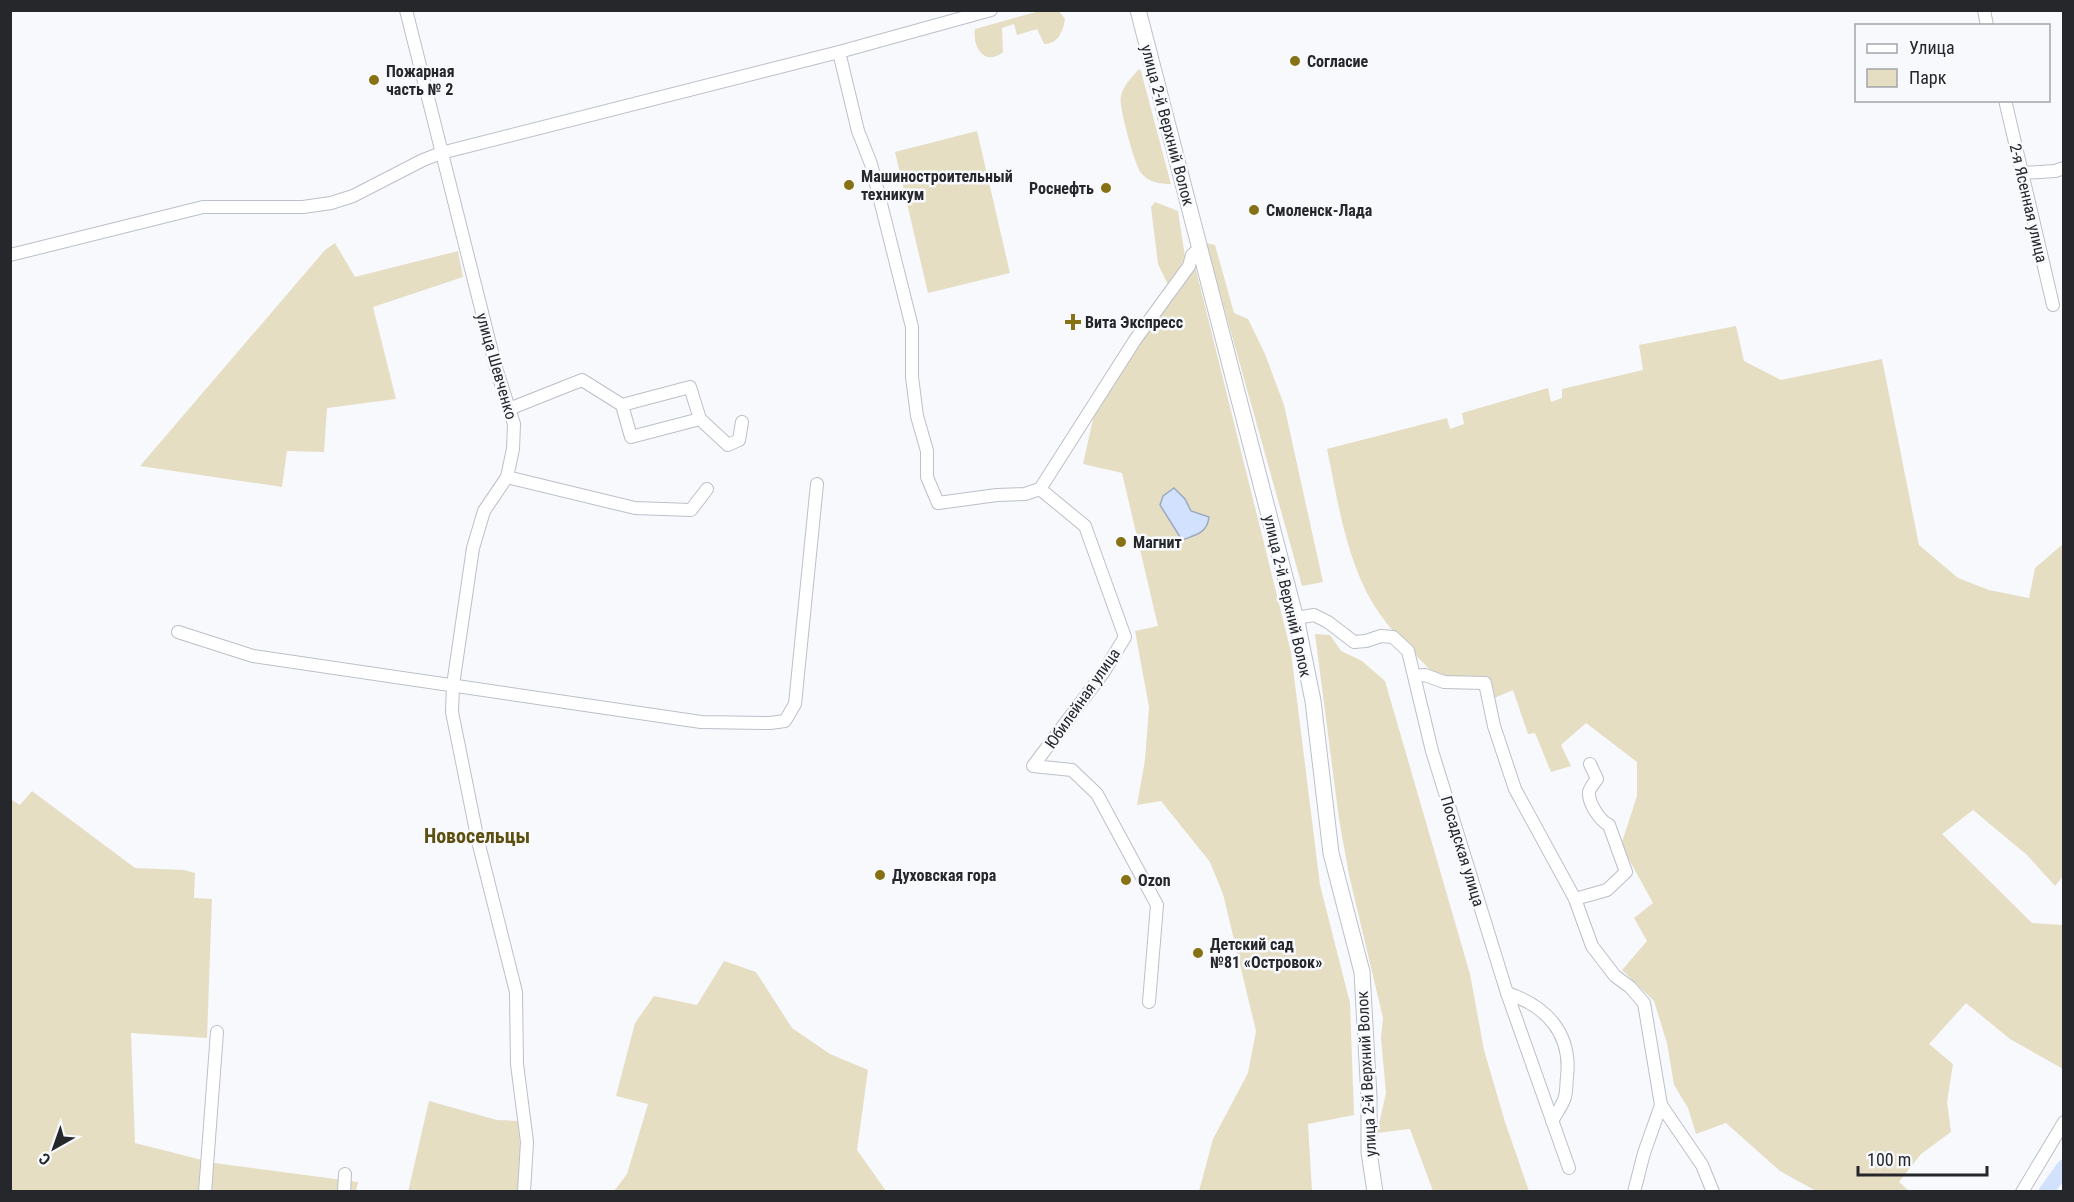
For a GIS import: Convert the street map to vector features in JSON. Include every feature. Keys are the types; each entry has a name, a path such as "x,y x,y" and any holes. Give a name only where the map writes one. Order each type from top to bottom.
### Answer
{"main road":[{"name":"улица 2-й Верхний Волок","path":"1138,10 1296,618 1313,701 1331,853 1362,972 1369,1097 1369,1152 1375,1191"}],"street":[{"name":"улица Шевченко","path":"406,10 493,358 514,424 513,449 507,477"},
{"path":"10,255 203,207 303,207 331,203 353,196 441,153 839,52 992,10"},
{"path":"839,52 858,130 871,164 912,327 912,378 917,416 927,451 927,477 938,503 1032,493 1040,489 1135,340 1188,266 1192,255 1200,248"},
{"name":"2-я Ясенная улица","path":"2005,102 2053,304"},
{"path":"2022,173 2055,171 2064,168"},
{"path":"509,409 582,380 622,405 631,437 700,419"},
{"path":"622,405 690,387 700,419 728,445 738,440 742,422"},
{"path":"524,1191 527,1142 517,1064 516,992 477,836 452,712 453,684 473,548 484,512 507,477 635,508 691,510 707,489"},
{"path":"178,632 253,656 701,722 770,723 785,721 795,704 817,484"},
{"name":"Юбилейная улица","path":"1040,489 1085,526 1125,637 1103,673 1033,766 1072,770 1097,794 1157,905 1149,1002"},
{"name":"Посадская улица","path":"1296,618 1314,615 1328,622 1354,642 1381,636 1393,638 1408,651 1432,751 1507,993 1569,1168"},
{"path":"1415,676 1425,675 1444,682 1485,683 1494,726 1515,789 1575,899 1592,946 1615,976 1630,987 1644,1003 1661,1105 1702,1165 1713,1191"},
{"path":"1575,899 1607,890 1626,872 1609,825 1603,822 1590,800 1589,791 1597,779 1590,764"},
{"path":"1507,993 1539,1008 1551,1020 1563,1039 1569,1061 1565,1099 1552,1121"},
{"path":"205,1191 218,1032"},
{"path":"1634,1191 1644,1153 1661,1105"},
{"path":"2022,1191 2064,1122"},
{"path":"344,1191 345,1173"}],"green space":[{"path":"1043,10 1059,11 1065,19 1061,33 1056,40 1044,44 1037,29 1017,35 1014,24 1002,28 1003,52 991,57 981,53 976,42 975,29"},
{"path":"1139,69 1171,184 1154,182 1141,173 1128,135 1121,96 1126,85"},
{"path":"977,131 1010,273 928,293 895,152"},
{"path":"1155,202 1178,211 1185,257 1169,287 1158,264 1151,207"},
{"path":"335,243 355,277 458,251 463,277 373,307 396,399 327,408 324,452 287,451 282,487 140,466 325,250"},
{"path":"1206,243 1215,245 1234,313 1248,319 1265,354 1284,405 1323,582 1302,586"},
{"path":"1195,266 1291,652 1320,885 1350,1003 1354,1115 1308,1124 1312,1191 1199,1191 1213,1139 1248,1073 1256,1031 1223,894 1210,862 1161,801 1137,805 1145,760 1149,707 1135,631 1158,626 1122,473 1083,464 1094,415 1120,369"},
{"path":"1736,326 1744,361 1781,380 1882,359 1919,545 1958,578 1989,590 2029,598 2035,568 2063,544 2063,876 2055,886 2027,855 1973,810 1942,834 2032,923 2063,925 2063,1069 2010,1039 1966,1003 1929,1044 1953,1064 1947,1102 1951,1132 1921,1154 1899,1182 1909,1191 1816,1191 1780,1171 1726,1123 1696,1134 1688,1108 1674,1085 1667,1043 1654,1001 1622,970 1647,941 1634,918 1653,903 1621,845 1637,796 1637,762 1586,723 1561,745 1571,766 1551,772 1535,733 1528,734 1513,690 1492,699 1489,677 1438,678 1386,623 1363,584 1349,547 1327,449 1447,418 1450,429 1464,424 1462,413 1548,388 1551,402 1562,398 1562,389 1643,370 1639,345"},
{"path":"1315,634 1330,635 1341,651 1362,661 1385,681 1470,974 1484,1050 1505,1122 1529,1191 1433,1191 1410,1129 1377,1133 1386,1093 1381,1038 1383,1018 1349,875 1339,819"},
{"path":"32,791 135,868 184,870 195,873 194,898 212,899 207,1038 131,1033 135,1143 214,1163 358,1182 356,1191 11,1191 10,799 20,805"},
{"path":"724,961 756,972 792,1028 830,1054 868,1070 857,1150 886,1191 614,1191 627,1174 648,1104 616,1096 635,1023 654,996 697,1005"},
{"path":"429,1101 497,1120 518,1121 524,1191 408,1192"}],"water":[{"path":"1174,488 1185,499 1191,511 1209,517 1203,530 1182,540 1160,505 1163,496"}],"waterway":[{"path":"2046,1192 2064,1167"}],"place":[{"name":"Согласие","path":"1295,61"},
{"name":"Пожарная часть № 2","path":"374,80"},
{"name":"Машиностроительный техникум","path":"849,185"},
{"name":"Роснефть","path":"1106,188"},
{"name":"Смоленск-Лада","path":"1254,210"},
{"name":"Вита Экспресс","path":"1073,322"},
{"name":"Магнит","path":"1121,542"},
{"name":"Духовская гора","path":"880,875"},
{"name":"Ozon","path":"1126,880"},
{"name":"Детский сад №81 «Островок»","path":"1198,953"}],"district":[{"name":"Новосельцы","path":"477,836"}]}
